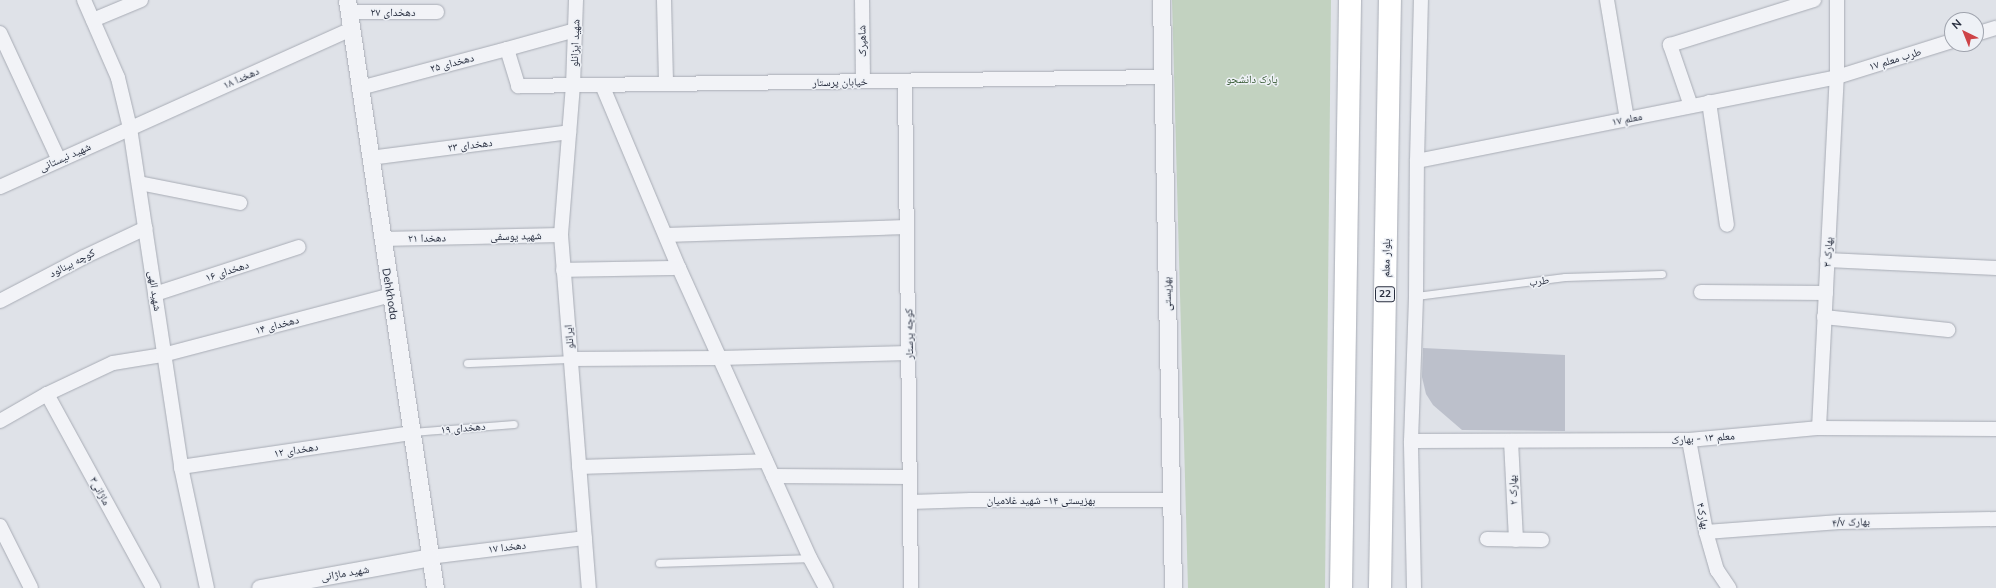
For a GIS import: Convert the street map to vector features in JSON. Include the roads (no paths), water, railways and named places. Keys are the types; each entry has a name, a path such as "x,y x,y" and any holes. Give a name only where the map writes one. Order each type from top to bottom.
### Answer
{"main road":[{"path":"1341,588 1350,0"},
{"name":"بلوار معلم","path":"1380,588 1390,0"}],"street":[{"name":"شهید الهی","path":"84,0 118,78 130,128 181,467 208,588"},
{"path":"93,20 141,0"},
{"name":"شهید ایزانلو","path":"573,86 576,0"},
{"path":"664,0 666,84"},
{"name":"شاهپرک","path":"862,0 863,81"},
{"name":"بهزیستی","path":"1161,0 1173,588"},
{"path":"1414,588 1411,441 1416,296 1416,161 1421,0"},
{"path":"1606,0 1627,119"},
{"path":"1691,106 1670,46 1814,0"},
{"name":"بهارک ۳","path":"1819,428 1837,77 1838,0"},
{"name":"دهخدای ۲۷","path":"348,6 437,12"},
{"name":"Dehkhoda","path":"348,6 434,588"},
{"path":"1984,32 1996,28"},
{"name":"دهخدا ۱۸","path":"130,128 351,29"},
{"name":"دهخدای ۲۵","path":"360,88 575,30"},
{"path":"0,32 58,160"},
{"name":"طرب معلم ۱۷","path":"1837,77 1944,44"},
{"name":"خیابان پرستار","path":"507,49 518,86 1163,77"},
{"name":"معلم ۱۷","path":"1416,161 1837,77"},
{"name":"کوچه پرستار","path":"905,81 911,588"},
{"path":"602,85 679,268 810,558 826,588"},
{"name":"ایرانلو","path":"573,86 561,235 589,588"},
{"path":"1709,102 1727,225"},
{"name":"شهید نیستانی","path":"0,186 130,128"},
{"name":"دهخدای ۲۳","path":"370,158 569,132"},
{"path":"139,183 240,203"},
{"path":"666,235 907,227"},
{"name":"کوچه بینالود","path":"0,301 84,257 146,228"},
{"name":"شهید یوسفی","path":"471,237 561,235"},
{"name":"دهخدا ۲۱","path":"382,239 471,237"},
{"name":"دهخدای ۱۶","path":"155,294 300,247"},
{"path":"1827,260 1996,268"},
{"path":"563,270 679,268"},
{"path":"1701,292 1826,293"},
{"name":"دهخدای ۱۴","path":"0,421 47,394 113,363 164,355 391,295"},
{"path":"1824,317 1948,330"},
{"path":"571,359 720,358 909,353"},
{"name":"ماژانی۳","path":"47,394 153,588"},
{"name":"معلم ۱۳ - بهارک","path":"1411,441 1689,440 1819,428 1996,430"},
{"name":"دهخدای ۱۲","path":"181,467 411,432"},
{"name":"بهارک۴","path":"1689,440 1706,532 1717,570 1729,588"},
{"name":"بهارک ۲","path":"1511,441 1516,540"},
{"path":"579,467 766,461"},
{"path":"773,476 910,476"},
{"name":"بهزیستی ۱۴- شهید غلامیان","path":"911,502 971,500 1171,500"},
{"name":"بهارک ۴/۷","path":"1706,532 1840,522 1996,519"},
{"path":"0,526 31,588"},
{"name":"دهخدا ۱۷","path":"430,557 585,538"},
{"path":"1486,539 1542,540"},
{"name":"شهید ماژانی","path":"260,588 430,557"}],"lane":[{"name":"طرب","path":"1416,296 1566,277 1662,274"},
{"path":"467,363 571,359"},
{"name":"دهخدای ۱۹","path":"411,432 514,424"},
{"path":"659,563 810,558"}],"park label":[{"name":"پارک دانشجو","path":"1252,79"}]}
